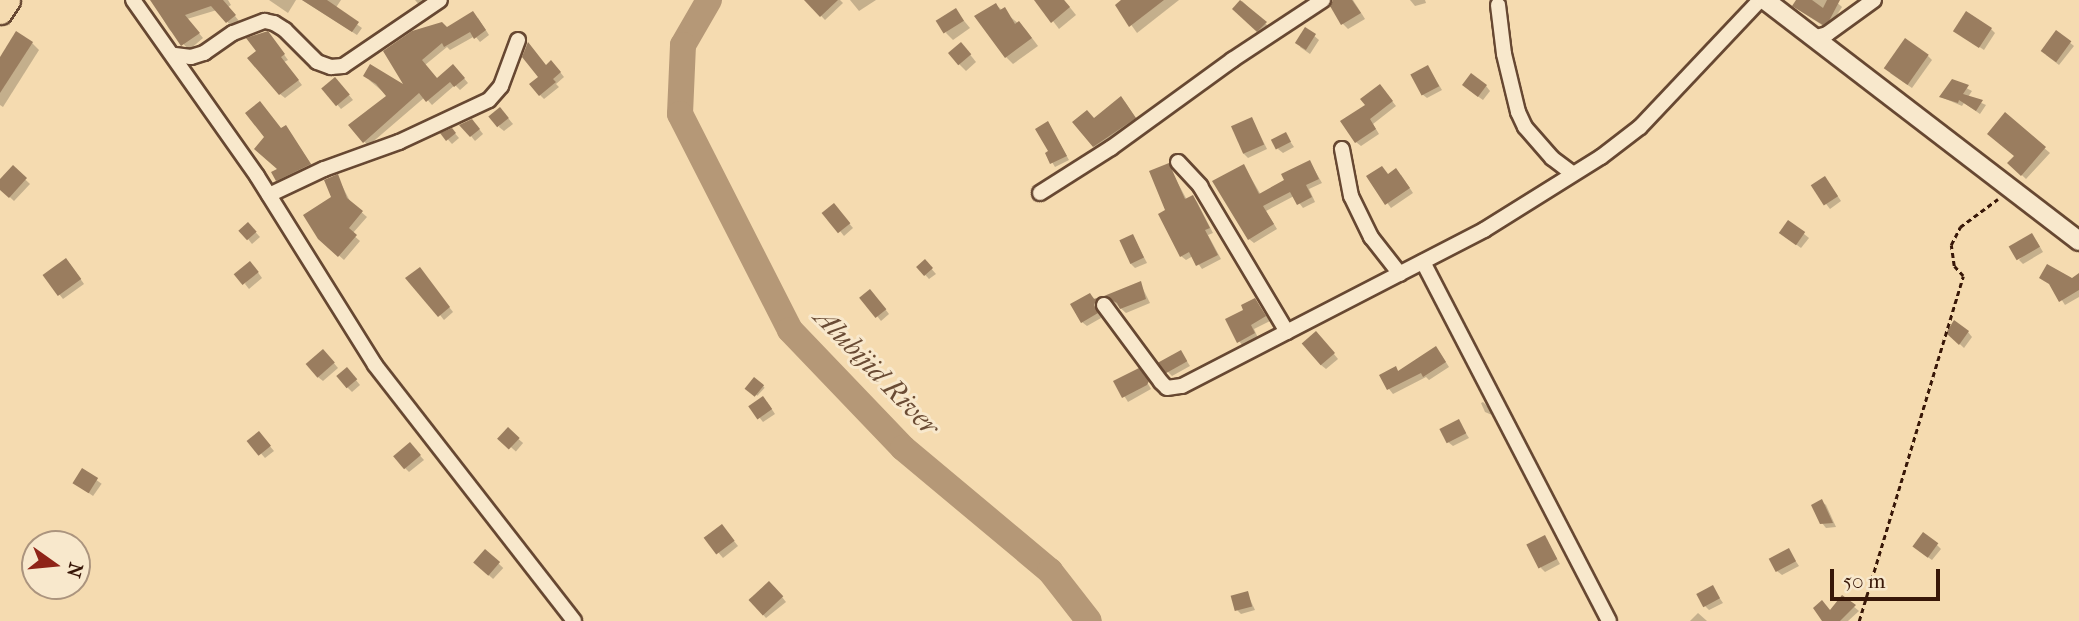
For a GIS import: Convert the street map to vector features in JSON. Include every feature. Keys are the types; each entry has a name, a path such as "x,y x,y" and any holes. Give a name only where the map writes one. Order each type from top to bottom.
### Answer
{"highway":[{"path":"0,12 8,0"}],"street":[{"path":"133,0 175,55 269,195 375,365 574,621"},
{"path":"175,55 191,57 204,54 233,33 265,21 285,30 317,62 331,67 343,66 440,0"},
{"path":"1040,193 1111,148 1232,60 1323,0"},
{"path":"1104,304 1161,382 1173,389 1484,230 1573,174 1640,127 1763,0 2079,241"},
{"path":"1813,37 1827,34 1874,0"},
{"path":"1498,5 1504,54 1518,112 1525,127 1552,158 1573,174"},
{"path":"269,195 324,169 362,158 489,100 502,86 518,40"},
{"path":"1342,149 1351,197 1371,237 1400,274"},
{"path":"1178,162 1200,186 1287,332"},
{"path":"1423,262 1609,621"}],"path":[{"path":"1859,621 1963,276 1954,266 1951,245 1960,227 1994,205 2010,186"}],"building":[{"path":"150,0 223,0 236,15 226,23 211,6 185,15 200,33 181,46"},
{"path":"302,0 327,0 359,22 352,32"},
{"path":"804,0 838,0 820,17"},
{"path":"1034,0 1064,0 1070,7 1051,23"},
{"path":"1121,0 1164,0 1129,27 1115,5"},
{"path":"1240,0 1267,22 1257,32 1232,9"},
{"path":"1333,0 1352,0 1361,13 1341,25 1330,6"},
{"path":"1796,0 1812,0 1823,8 1827,0 1840,0 1829,21 1823,25 1792,6"},
{"path":"996,3 1000,10 1005,7 1015,24 1019,21 1032,38 1005,58 974,16"},
{"path":"956,8 964,21 944,33 936,21"},
{"path":"473,11 486,30 474,39 470,32 444,47 442,43 422,60 437,78 453,64 465,78 454,87 450,82 426,102 419,93 363,143 348,125 386,96 376,84 363,76 370,64 403,84 383,51 412,31 442,22 447,27"},
{"path":"1966,11 1992,28 1979,48 1953,31"},
{"path":"1305,27 1316,34 1306,50 1295,43"},
{"path":"2056,30 2071,41 2056,62 2041,51"},
{"path":"16,31 33,42 0,93 0,57"},
{"path":"268,31 285,54 281,57 299,80 279,95 247,58 256,51 246,38"},
{"path":"1905,38 1929,55 1908,85 1884,68"},
{"path":"528,42 546,65 551,60 561,72 553,79 556,82 539,96 529,84 538,77 522,57"},
{"path":"961,42 971,54 958,65 948,53"},
{"path":"1428,65 1439,86 1422,96 1410,74"},
{"path":"1471,73 1487,85 1478,97 1462,85"},
{"path":"335,77 350,95 336,106 321,89"},
{"path":"1952,79 1969,85 1963,94 1983,100 1976,111 1959,100 1958,103 1939,97"},
{"path":"1380,84 1393,101 1370,119 1376,129 1355,143 1340,121 1365,105 1360,99"},
{"path":"1121,96 1136,118 1093,147 1072,122 1087,110 1094,118"},
{"path":"260,101 281,128 286,125 311,164 276,181 271,172 277,169 254,149 264,137 245,113"},
{"path":"500,107 509,118 497,127 488,116"},
{"path":"2005,112 2046,147 2021,176 2007,163 2014,156 1987,134"},
{"path":"1252,117 1264,144 1243,154 1231,126"},
{"path":"472,119 480,129 470,137 459,125"},
{"path":"1048,121 1067,156 1050,164 1045,153 1048,151 1035,129"},
{"path":"452,128 456,133 446,141 440,133"},
{"path":"1286,132 1291,142 1276,150 1271,140"},
{"path":"1310,160 1319,179 1306,185 1312,197 1297,205 1290,192 1263,206 1274,224 1248,240 1212,181 1244,164 1259,194 1284,180 1281,174"},
{"path":"1169,163 1185,199 1193,195 1210,228 1205,230 1218,255 1196,266 1189,252 1180,257 1158,214 1165,210 1149,171"},
{"path":"13,165 27,178 9,198 0,190 0,179"},
{"path":"1382,166 1388,174 1396,168 1410,188 1385,205 1366,176"},
{"path":"338,174 347,198 363,211 349,228 357,235 338,257 318,239 303,215 331,197 324,180"},
{"path":"1825,176 1838,196 1824,205 1811,185"},
{"path":"834,203 850,223 838,233 822,213"},
{"path":"1788,220 1805,232 1796,245 1779,233"},
{"path":"248,222 257,232 247,240 238,231"},
{"path":"2032,233 2040,247 2017,260 2009,246"},
{"path":"1133,234 1144,258 1130,264 1119,240"},
{"path":"66,258 81,279 58,296 43,275"},
{"path":"925,259 933,268 924,276 916,267"},
{"path":"250,261 259,272 242,285 234,274"},
{"path":"2047,264 2072,278 2079,273 2079,290 2059,302 2049,284 2039,278"},
{"path":"420,267 450,307 438,317 405,278"},
{"path":"1141,281 1146,299 1120,309 1117,303 1104,296"},
{"path":"870,289 886,309 875,318 859,298"},
{"path":"1090,293 1094,299 1097,298 1094,305 1098,313 1081,323 1070,304"},
{"path":"1255,298 1266,316 1251,325 1255,333 1237,343 1225,319 1243,310 1241,305"},
{"path":"1954,320 1969,331 1959,345 1946,333"},
{"path":"1316,331 1335,353 1321,365 1302,343"},
{"path":"1436,346 1446,362 1423,377 1421,373 1387,390 1379,375 1396,366 1398,371"},
{"path":"323,349 335,363 317,378 306,364"},
{"path":"1181,350 1187,361 1165,374 1158,363"},
{"path":"347,367 357,379 347,388 336,376"},
{"path":"1139,368 1149,381 1147,385 1122,398 1113,381"},
{"path":"754,377 764,385 755,397 745,389"},
{"path":"763,396 772,409 757,419 748,406"},
{"path":"1459,419 1466,433 1447,443 1439,429"},
{"path":"508,427 520,438 509,450 497,439"},
{"path":"259,431 271,446 259,456 247,441"},
{"path":"410,442 421,455 404,469 393,456"},
{"path":"82,468 98,478 89,493 72,483"},
{"path":"1822,499 1833,523 1820,524 1811,505"},
{"path":"722,524 735,541 716,555 704,538"},
{"path":"1923,532 1938,543 1928,558 1912,547"},
{"path":"1545,535 1557,559 1539,569 1526,545"},
{"path":"1789,548 1796,561 1776,572 1769,559"},
{"path":"485,549 500,562 488,576 473,563"},
{"path":"769,581 783,596 763,615 749,600"},
{"path":"1713,585 1720,598 1703,607 1696,594"},
{"path":"1248,591 1252,606 1235,611 1231,596"},
{"path":"1842,595 1856,605 1840,621 1822,621 1813,608 1822,600 1830,610"}],"waterway":[{"name":"Alubijid River","path":"709,0 683,45 680,114 790,330 903,448 1050,571 1089,621"}]}
